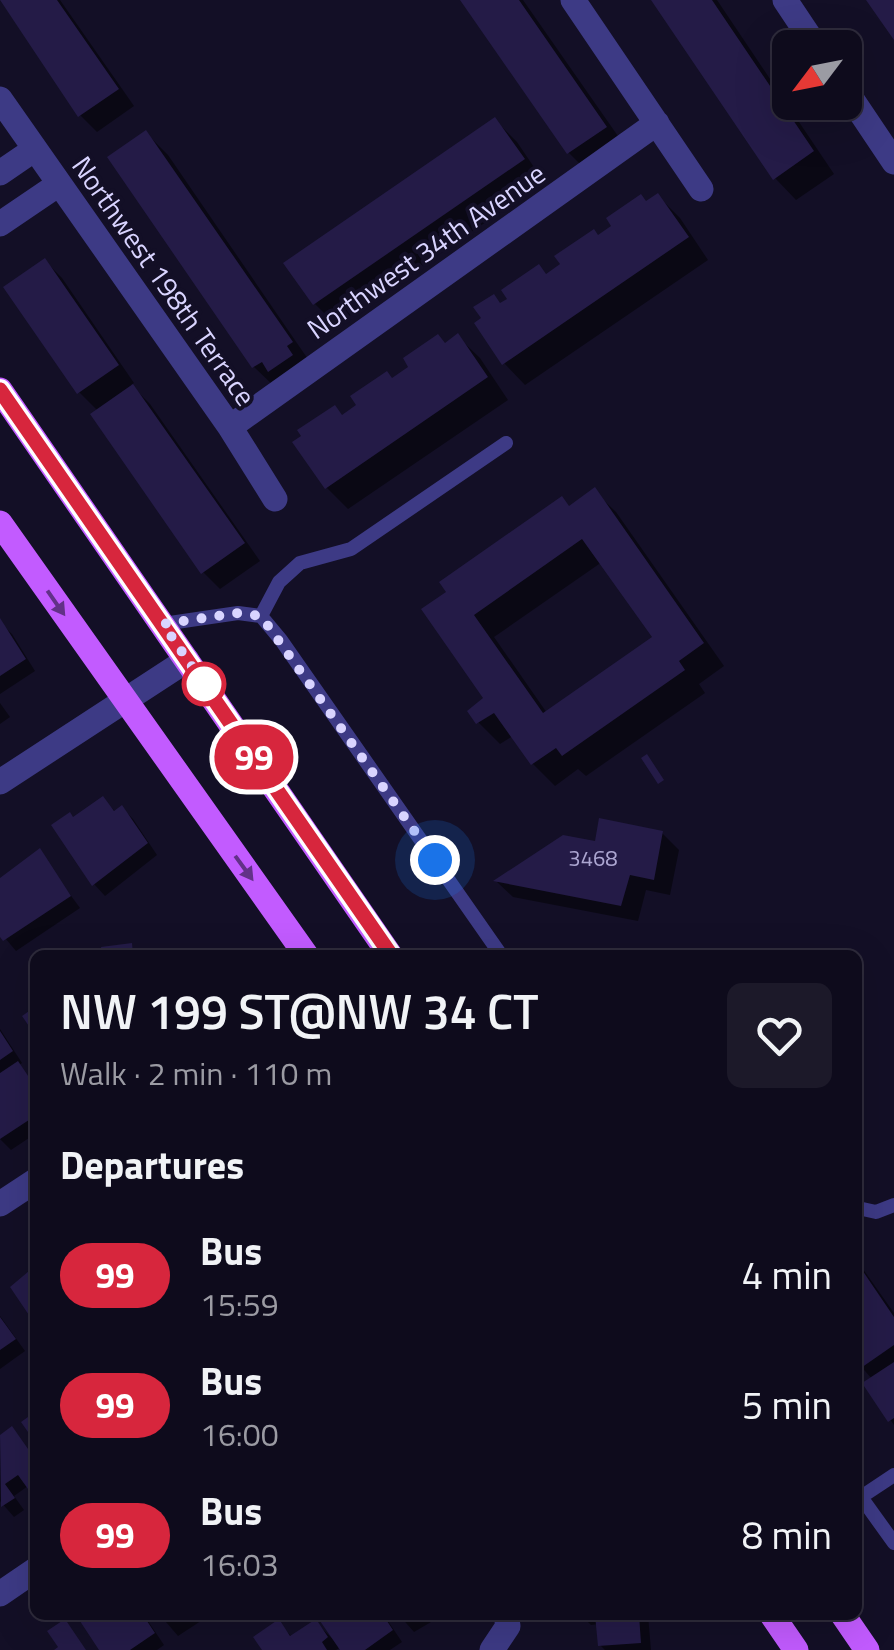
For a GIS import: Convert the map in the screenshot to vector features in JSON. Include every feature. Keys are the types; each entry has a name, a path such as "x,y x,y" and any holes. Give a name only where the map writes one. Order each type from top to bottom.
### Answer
{"main road":[{"path":"0,390 387,950"},
{"path":"0,524 302,950"},
{"path":"775,1620 796,1650"},
{"path":"846,1620 867,1650"}],"street":[{"path":"573,0 701,188"},
{"path":"785,0 805,30"},
{"name":"Northwest 198th Terrace","path":"0,98 230,427 275,499"},
{"path":"862,114 894,162"},
{"name":"Northwest 34th Avenue","path":"230,427 656,123"},
{"path":"0,173 35,149"},
{"path":"0,224 59,184"},
{"path":"0,782 187,660"},
{"path":"0,1204 30,1184"},
{"path":"0,1594 30,1573"},
{"path":"492,1650 507,1620"}],"lane":[{"path":"261,616 279,582 300,564 351,550 506,443"},
{"path":"163,624 238,613 261,616 498,950"},
{"path":"862,1209 876,1212 894,1204"},
{"path":"862,1493 894,1476"},
{"path":"862,1497 894,1542"}],"building":[{"path":"0,0 57,0 119,89 78,117"},
{"path":"460,0 519,0 607,127 567,154"},
{"path":"651,0 712,0 772,89 772,120 793,120 814,151 773,180"},
{"path":"866,0 894,0 894,40"},
{"path":"495,117 525,159 313,305 283,263"},
{"path":"146,130 293,342 287,346 293,355 268,372 262,362 252,368 107,157"},
{"path":"658,193 689,237 502,365 474,323 481,318 473,307 494,294 500,303 507,299 501,290 539,264 546,274 560,264 554,256 594,229 598,235 611,226 606,218 641,194 646,201"},
{"path":"45,258 119,365 77,394 3,287"},
{"path":"458,333 488,377 325,489 292,442 301,436 297,430 335,405 342,415 356,405 350,396 387,371 392,378 408,367 403,358 438,334 445,343"},
{"path":"133,384 245,543 201,574 90,414"},
{"path":"595,487 704,643 679,661 685,670 562,756 556,748 531,765 494,713 476,724 467,711 483,698 421,609 446,592 439,582 562,496 569,506","holes":["582,539 652,637 543,713 474,615"]},
{"path":"0,618 26,659 0,676"},
{"path":"647,754 664,780 658,784 641,758"},
{"path":"103,796 114,811 122,805 148,843 92,886 51,825 70,812 73,817"},
{"path":"599,818 663,831 654,880 630,875 621,906 493,881 563,835 595,841"},
{"path":"40,848 71,896 3,941 0,878"},
{"path":"132,943 133,950 101,950 101,947"},
{"path":"30,1010 30,1028 22,1016"},
{"path":"0,1031 13,1051 0,1060"},
{"path":"18,1061 30,1079 30,1119 0,1139 0,1073"},
{"path":"30,1270 30,1317 10,1287"},
{"path":"862,1270 894,1317 894,1345 862,1367"},
{"path":"0,1317 16,1339 0,1350"},
{"path":"894,1362 894,1418 888,1422 862,1383"},
{"path":"30,1416 30,1435 21,1422"},
{"path":"12,1426 30,1452 30,1488 18,1475 5,1484 15,1498 1,1507 0,1435"},
{"path":"66,1620 86,1650 54,1650 58,1647 47,1631"},
{"path":"79,1620 146,1620 155,1633 130,1650 99,1650"},
{"path":"278,1620 290,1636 317,1620 328,1637 322,1642 327,1650 262,1650 253,1637"},
{"path":"386,1620 393,1630 365,1650 340,1650 320,1621"},
{"path":"595,1620 639,1620 641,1643 598,1646"}],"bus line":[{"name":"99","path":"0,390 388,950"}],"route":[{"path":"204,684 208,690 163,624 238,613 261,616 435,860"}]}
